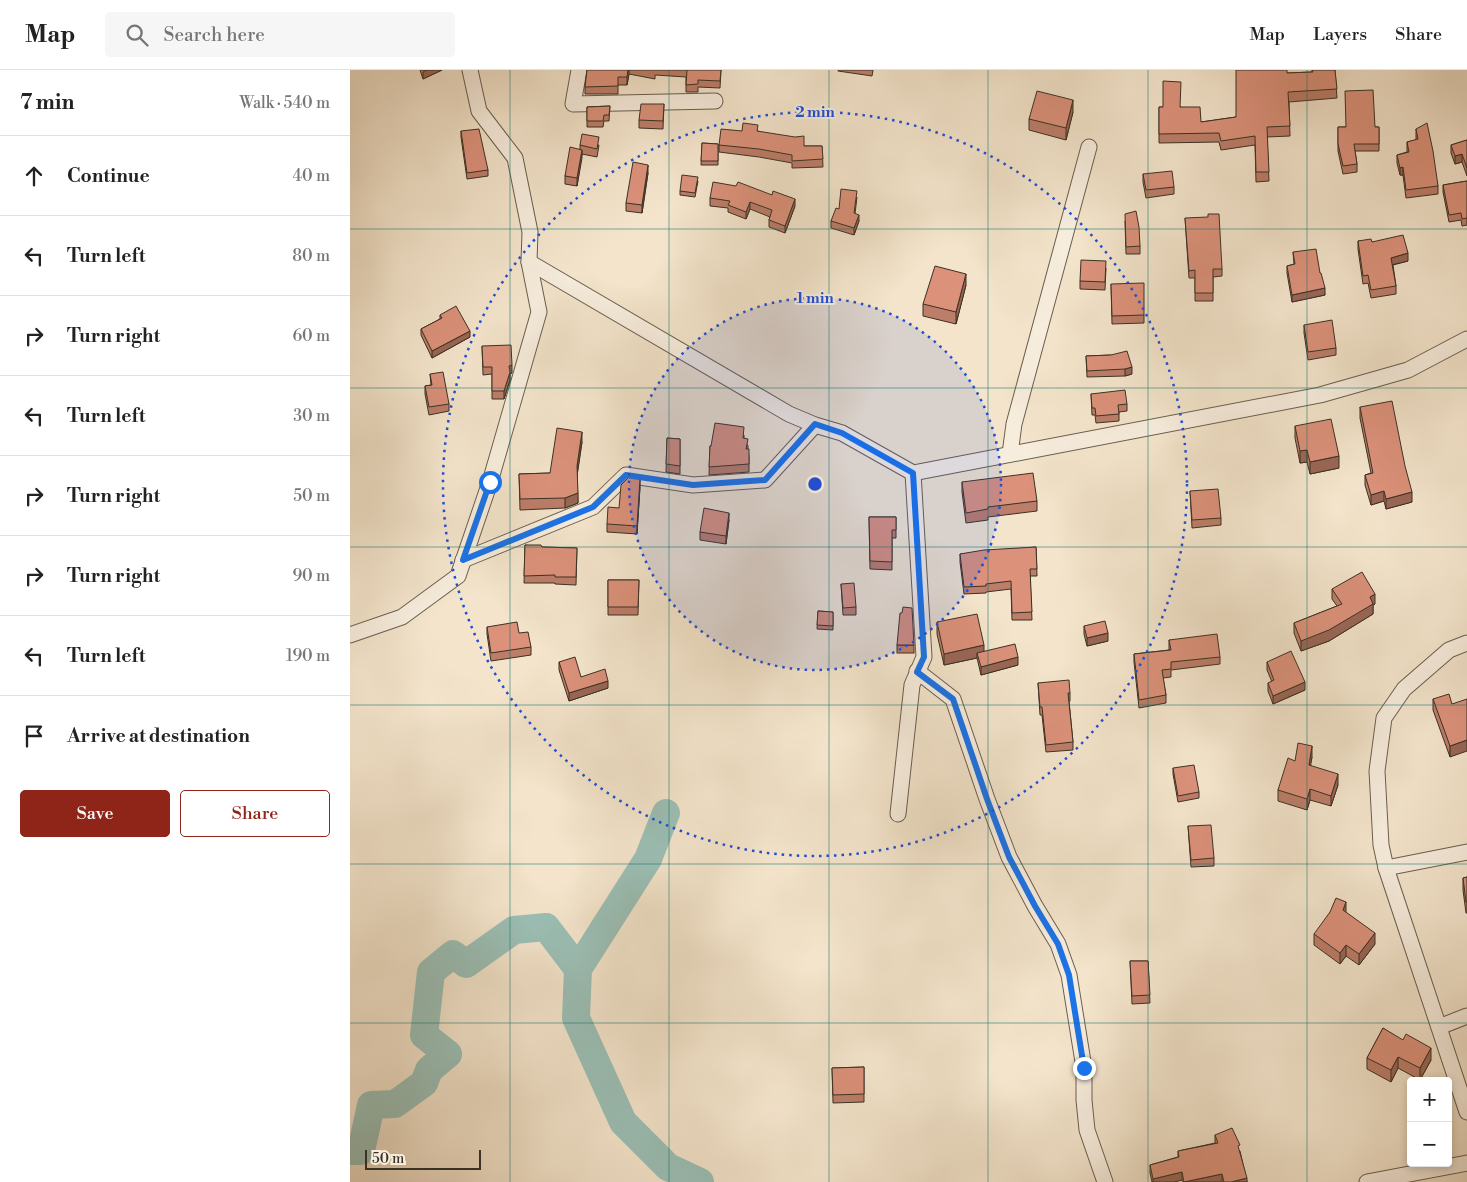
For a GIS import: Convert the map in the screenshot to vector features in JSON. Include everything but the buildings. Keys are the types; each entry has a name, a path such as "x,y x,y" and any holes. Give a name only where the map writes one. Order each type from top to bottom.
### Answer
{"street":[{"path":"350,635 402,617 458,576 490,482 539,312 529,262 530,232 515,158 479,111 470,70"},
{"path":"579,70 573,104 715,101"},
{"path":"1010,454 1014,424 1089,147"},
{"path":"529,262 789,414 842,433 913,473 1320,395 1408,370 1467,339"},
{"path":"463,560 593,507 626,475 693,485 765,480 815,424"},
{"path":"898,814 912,685 924,657 913,473"},
{"path":"1467,643 1449,650 1404,689 1384,718 1377,771 1381,845 1386,868 1467,1112"},
{"path":"917,672 953,699 1009,857 1058,944 1069,975 1084,1068 1084,1100 1087,1130 1105,1182"},
{"path":"1386,868 1467,852"},
{"path":"1439,1027 1467,1016"},
{"path":"1367,1182 1467,1163"}],"waterway":[{"path":"666,813 648,859 578,969 576,1018 623,1122 668,1167 700,1182"},
{"path":"350,1151 361,1151 371,1105 395,1104 424,1083 429,1070 448,1054 424,1035 431,972 453,954 466,964 514,930 546,927 578,969"}],"route":[{"path":"490,482 463,560 593,507 626,475 693,485 765,480 815,424 842,433 913,473 924,657 917,672 953,699 1009,857 1058,944 1069,975 1084,1068"}]}
